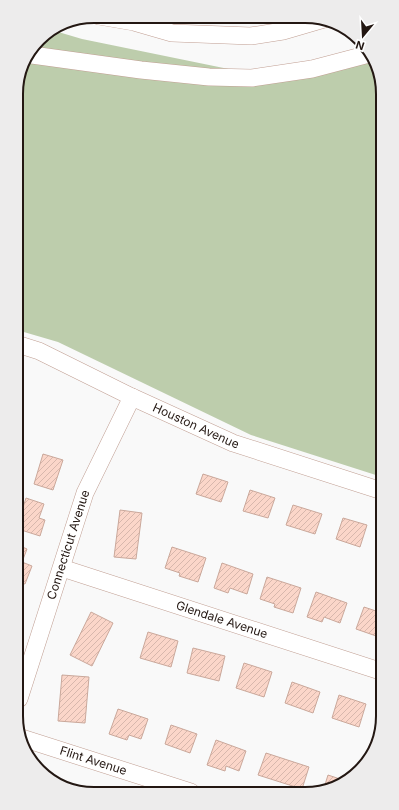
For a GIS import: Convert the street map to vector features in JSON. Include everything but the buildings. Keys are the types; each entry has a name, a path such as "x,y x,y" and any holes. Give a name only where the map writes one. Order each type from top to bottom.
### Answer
{"street":[{"path":"137,23 172,33 251,36 283,31 312,23"},
{"path":"34,55 141,70 209,77 252,78 312,69 361,56"},
{"name":"Houston Avenue","path":"23,346 39,351 132,397 233,443 376,489"},
{"name":"Connecticut Avenue","path":"23,687 85,493 132,397"},
{"name":"Glendale Avenue","path":"62,568 376,670"},
{"name":"Flint Avenue","path":"27,740 175,787"}],"green space":[{"path":"58,32 82,39 253,74 366,58 375,80 376,94 376,475 251,435 58,342 23,332 23,89 25,75 32,58 47,41"}]}
